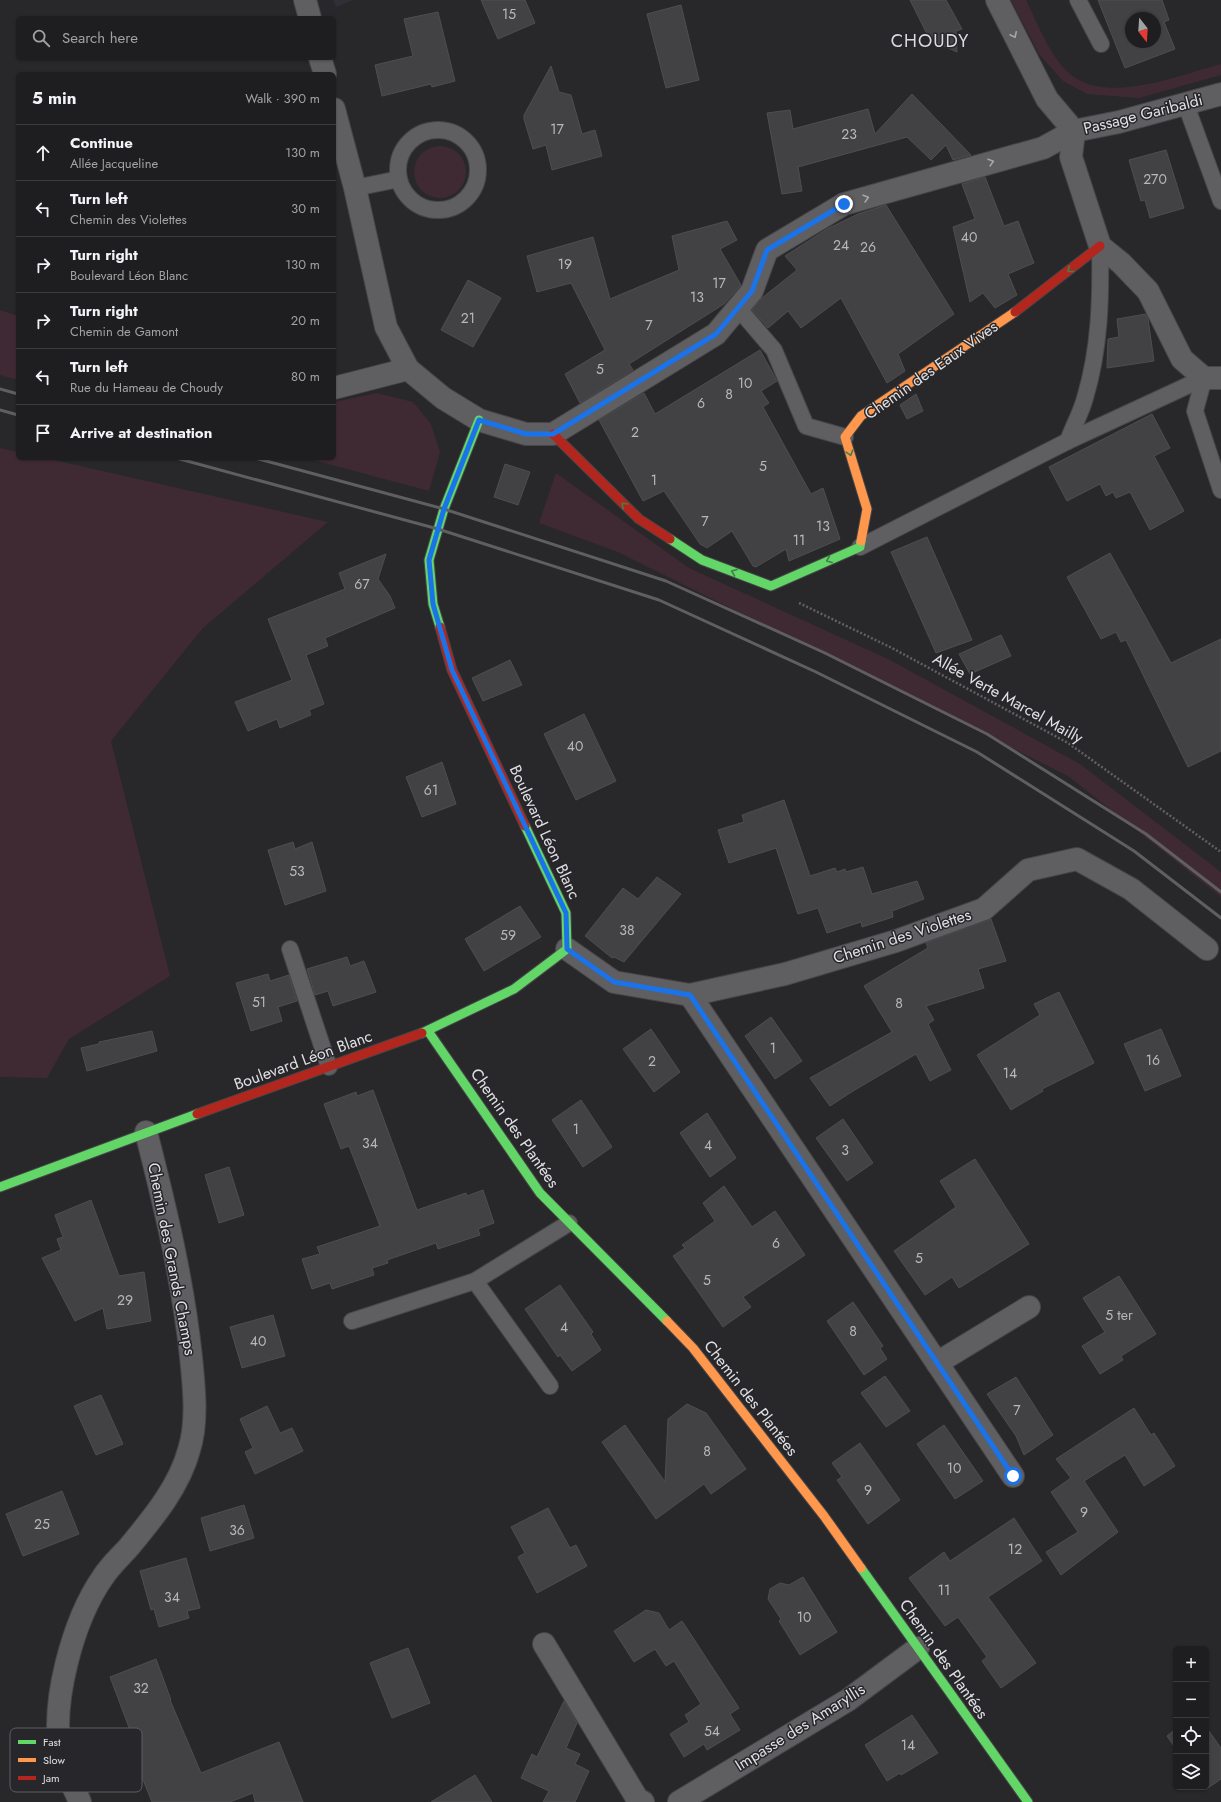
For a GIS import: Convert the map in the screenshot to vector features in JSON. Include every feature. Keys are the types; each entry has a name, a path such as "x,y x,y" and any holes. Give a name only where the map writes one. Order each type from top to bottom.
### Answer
{"street":[{"path":"305,0 309,16"},
{"name":"Passage Garibaldi","path":"997,0 1047,99 1074,131 1119,122 1186,105 1221,94"},
{"path":"321,60 324,72"},
{"path":"336,117 355,188 386,327 408,369 443,398 479,420 526,434 553,434 716,334 752,291 767,250 844,204 1043,148 1074,131"},
{"path":"1074,131 1071,157 1100,246 1121,263 1148,291 1182,359 1212,378"},
{"name":"Chemin des Eaux Vives","path":"845,437 861,416 1029,302 1100,246"},
{"path":"336,387 408,369"},
{"name":"Boulevard Léon Blanc","path":"0,1187 146,1132 428,1031 514,989 567,949 566,913 452,670 433,604 429,560 444,509 479,420"},
{"path":"553,434 639,519 702,560 771,586 860,547 867,509 845,437"},
{"name":"Chemin des Violettes","path":"567,949 614,982 690,995 784,974 896,941 984,909 1028,870 1078,859 1131,889 1207,949"},
{"path":"690,995 1013,1476"},
{"name":"Chemin des Plantées","path":"428,1031 540,1192 693,1348 824,1516 1028,1802"},
{"name":"Chemin des Grands Champs","path":"59,1728 61,1691 68,1659 84,1611 103,1577 130,1546 180,1478 190,1449 194,1419 193,1380 187,1324 166,1213 146,1132"},
{"path":"937,1363 1029,1307"},
{"path":"544,1644 638,1800 643,1802"},
{"name":"Impasse des Amaryllis","path":"679,1802 848,1700 918,1648"},
{"name":"Chemin des Grands Champs","path":"76,1792 80,1802"}],"lane":[{"path":"1078,0 1100,44"},
{"path":"1186,105 1221,202"},
{"path":"437,130 450,132 463,138 473,148 478,161 479,175 475,187 468,197 458,205 446,210 434,210 422,207 411,200 399,179 398,165 403,152 411,140 423,133 437,130"},
{"path":"355,188 399,179"},
{"path":"1068,440 1085,399 1098,342 1101,305 1100,246"},
{"path":"738,308 774,350 806,426 845,437"},
{"path":"860,547 1068,440 1212,378"},
{"path":"1212,378 1195,411 1221,490"},
{"path":"290,949 329,1067"},
{"path":"352,1322 475,1281 569,1223"},
{"path":"475,1281 550,1386"}],"path":[{"name":"Allée Verte Marcel Mailly","path":"771,586 781,594 892,648 1068,743 1221,852"}],"shaded area":[{"path":"333,0 353,0 336,7"},
{"path":"1011,0 1026,0 1044,39 1056,58 1069,73 1084,83 1102,87 1122,88 1164,80 1221,64 1221,75 1139,98 1087,94 1063,81 1039,54"},
{"path":"440,146 450,148 458,154 464,162 466,172 464,182 458,190 450,196 440,198 430,196 422,190 416,182 414,172 416,162 422,154 430,148"},
{"path":"0,310 16,315 16,379 0,375"},
{"path":"377,393 413,402 431,424 440,452 429,491 313,460 336,460 336,402"},
{"path":"0,448 16,452 16,460 54,460 328,522 203,628 111,741 170,976 69,1039 47,1078 0,1077"},
{"path":"556,473 689,568 890,660 1080,764 1221,872 1221,897 1068,776 618,552 539,523"}],"building":[{"path":"481,0 525,0 535,23 498,39"},
{"path":"910,0 946,0 962,29 956,31 957,52 930,40"},
{"path":"1098,0 1162,0 1169,20 1164,22 1175,49 1125,68"},
{"path":"681,5 699,80 666,88 647,14"},
{"path":"438,12 455,81 432,87 431,84 382,96 375,65 413,56 404,19"},
{"path":"551,66 559,92 571,95 582,134 595,130 602,156 552,170 546,145 533,149 524,119 524,115"},
{"path":"912,94 971,155 953,160 946,145 931,160 907,137 798,167 802,191 782,194 767,113 790,110 793,129 868,109 875,134"},
{"path":"1166,150 1184,208 1150,218 1145,200 1141,201 1129,160"},
{"path":"985,177 1004,226 1018,221 1034,263 1008,274 1017,295 995,308 983,293 970,302 953,227 975,219 962,184"},
{"path":"886,205 954,314 898,354 905,371 887,383 841,298 801,328 788,311 768,328 752,310 762,298 797,270 785,256 827,229 858,214"},
{"path":"727,221 737,240 720,249 741,285 724,304 629,364 633,370 580,403 565,374 605,350 571,283 537,292 527,256 593,237 610,299 679,270 672,236"},
{"path":"468,280 501,298 473,347 441,330"},
{"path":"1146,314 1154,361 1107,368 1108,339 1119,337 1117,319"},
{"path":"760,350 777,381 761,391 769,403 763,407 811,494 823,488 840,539 789,561 786,549 756,567 753,566 732,531 707,548 700,544 664,491 643,501 599,420 644,393 655,414"},
{"path":"916,394 923,411 907,419 900,405"},
{"path":"1152,414 1170,448 1154,456 1184,511 1150,530 1130,492 1116,498 1113,492 1106,496 1100,484 1067,501 1049,467"},
{"path":"505,464 530,472 518,505 494,497"},
{"path":"927,537 972,640 936,653 891,552"},
{"path":"1110,553 1171,663 1221,639 1221,751 1188,767 1126,640 1121,642 1116,632 1101,639 1067,577"},
{"path":"386,554 378,579 390,596 395,608 325,638 328,646 306,655 324,704 309,710 311,715 280,728 277,719 248,731 235,702 292,680 268,619 345,589 339,573"},
{"path":"1001,635 1011,656 970,674 959,654"},
{"path":"510,660 522,685 483,701 472,678"},
{"path":"584,714 616,781 576,800 544,734"},
{"path":"442,762 456,804 422,817 406,777"},
{"path":"784,800 810,876 835,868 837,872 845,869 846,872 863,867 872,894 917,881 924,899 892,911 893,917 862,927 861,922 827,933 818,908 798,914 776,848 729,863 718,830 744,822 742,815"},
{"path":"293,842 295,849 312,842 326,891 285,905 268,850"},
{"path":"657,877 681,894 624,962 614,957 612,958 585,936 623,888 638,899"},
{"path":"520,906 541,937 484,971 465,939"},
{"path":"991,919 1006,961 978,969 984,988 926,1006 934,1020 928,1024 951,1070 930,1081 916,1054 830,1106 810,1078 892,1032 864,986 928,948 926,943"},
{"path":"347,957 350,966 364,961 376,992 333,1006 328,991 315,995 307,969"},
{"path":"268,974 270,981 289,975 297,1001 278,1007 282,1021 251,1031 236,983"},
{"path":"1059,992 1094,1063 1042,1089 1043,1091 1011,1110 977,1055 1040,1015 1034,1004"},
{"path":"771,1017 802,1061 775,1079 745,1036"},
{"path":"651,1029 680,1072 654,1092 623,1049"},
{"path":"1161,1029 1181,1076 1145,1091 1124,1044"},
{"path":"152,1031 157,1051 87,1071 81,1048 99,1044 99,1042"},
{"path":"373,1090 417,1210 466,1193 467,1196 483,1190 494,1223 478,1229 480,1235 438,1249 436,1243 387,1260 388,1263 372,1268 374,1275 332,1289 330,1283 312,1289 302,1259 320,1254 317,1247 380,1226 349,1146 341,1149 324,1104 356,1092 357,1096"},
{"path":"581,1100 612,1147 583,1167 552,1120"},
{"path":"707,1113 736,1158 710,1177 680,1133"},
{"path":"843,1119 873,1163 847,1181 816,1138"},
{"path":"975,1159 1029,1244 959,1288 952,1277 925,1295 894,1251 956,1207 940,1181"},
{"path":"229,1167 244,1215 219,1223 205,1175"},
{"path":"724,1186 752,1227 775,1211 805,1255 743,1297 751,1307 723,1327 673,1256 685,1248 682,1245 715,1221 703,1203"},
{"path":"91,1200 119,1276 144,1272 151,1321 107,1329 103,1308 75,1321 42,1258 61,1250 57,1239 63,1237 55,1215"},
{"path":"1119,1276 1156,1334 1121,1356 1123,1360 1100,1374 1082,1346 1105,1332 1083,1298"},
{"path":"560,1285 593,1332 591,1334 601,1350 572,1371 560,1355 558,1357 525,1309"},
{"path":"853,1302 883,1346 880,1348 887,1359 864,1375 827,1321"},
{"path":"273,1315 285,1356 242,1368 230,1327"},
{"path":"885,1376 910,1411 886,1427 861,1393"},
{"path":"1016,1377 1053,1435 1024,1455 1016,1436 987,1394"},
{"path":"101,1395 123,1444 96,1455 74,1406"},
{"path":"687,1404 706,1413 746,1469 711,1494 704,1484 656,1519 602,1442 625,1425 665,1482 668,1419"},
{"path":"267,1406 280,1433 292,1428 303,1451 255,1474 245,1452 253,1448 240,1419"},
{"path":"1134,1408 1151,1435 1154,1433 1175,1466 1144,1486 1125,1455 1084,1481 1118,1532 1061,1575 1046,1552 1078,1532 1051,1492 1071,1478 1056,1459"},
{"path":"944,1425 983,1481 955,1499 917,1444"},
{"path":"860,1443 900,1500 868,1524 837,1480 842,1477 832,1463"},
{"path":"62,1491 79,1534 23,1556 6,1514"},
{"path":"244,1505 254,1538 210,1551 201,1518"},
{"path":"548,1508 570,1548 576,1545 587,1566 537,1593 518,1557 525,1553 511,1527"},
{"path":"1014,1518 1042,1561 988,1597 1036,1663 1001,1688 982,1661 987,1657 958,1617 945,1626 909,1578 944,1552 950,1561"},
{"path":"186,1558 200,1608 187,1611 189,1618 159,1627 154,1609 151,1610 140,1571"},
{"path":"803,1577 837,1632 800,1655 779,1621 781,1619 768,1599 770,1589 780,1583 789,1585"},
{"path":"646,1610 659,1613 669,1630 682,1621 739,1708 730,1714 740,1730 707,1750 704,1744 684,1757 670,1734 689,1722 685,1715 701,1704 674,1661 666,1666 655,1649 634,1662 614,1631"},
{"path":"408,1648 430,1703 392,1718 370,1663"},
{"path":"156,1659 170,1700 201,1773 279,1742 303,1802 255,1802 253,1793 230,1802 152,1802 142,1777 142,1728 129,1728 110,1677"},
{"path":"564,1701 577,1723 566,1748 580,1754 575,1764 589,1771 575,1802 543,1802 549,1791 521,1778 532,1754 537,1757"},
{"path":"912,1715 938,1753 901,1775 900,1773 887,1781 865,1745"},
{"path":"1173,1731 1173,1745 1167,1736"},
{"path":"1209,1731 1221,1748 1221,1779 1209,1787"},
{"path":"475,1775 492,1802 431,1802"}],"railway":[{"path":"0,389 16,393"},
{"path":"0,410 16,414"},
{"path":"183,460 438,529 659,600 816,672 977,752 1134,851 1221,918"},
{"path":"262,460 444,509 666,581 825,653 987,734 1146,834 1221,892"}],"traffic: fast":[{"path":"440,627 433,604 429,560 444,509 479,420"},
{"path":"670,539 702,560 771,586 860,547 861,541"},
{"path":"422,1033 514,989 567,949 566,913 525,826"},
{"path":"428,1031 540,1193 667,1321"},
{"path":"0,1187 197,1114"},
{"path":"861,1568 1028,1802"}],"traffic: slow":[{"path":"861,541 867,509 845,437 861,416 1015,312"},
{"path":"667,1321 693,1348 824,1516 861,1568"}],"traffic: jam":[{"path":"1015,312 1100,246"},
{"path":"553,434 639,519 670,539"},
{"path":"440,627 452,670 525,826"},
{"path":"197,1114 422,1033"}],"district":[{"name":"CHOUDY","path":"930,41"}],"route":[{"path":"844,204 767,250 752,291 716,334 553,434 526,434 479,420 444,509 429,560 433,604 452,670 566,913 567,949 614,982 690,995 1013,1476"}]}
